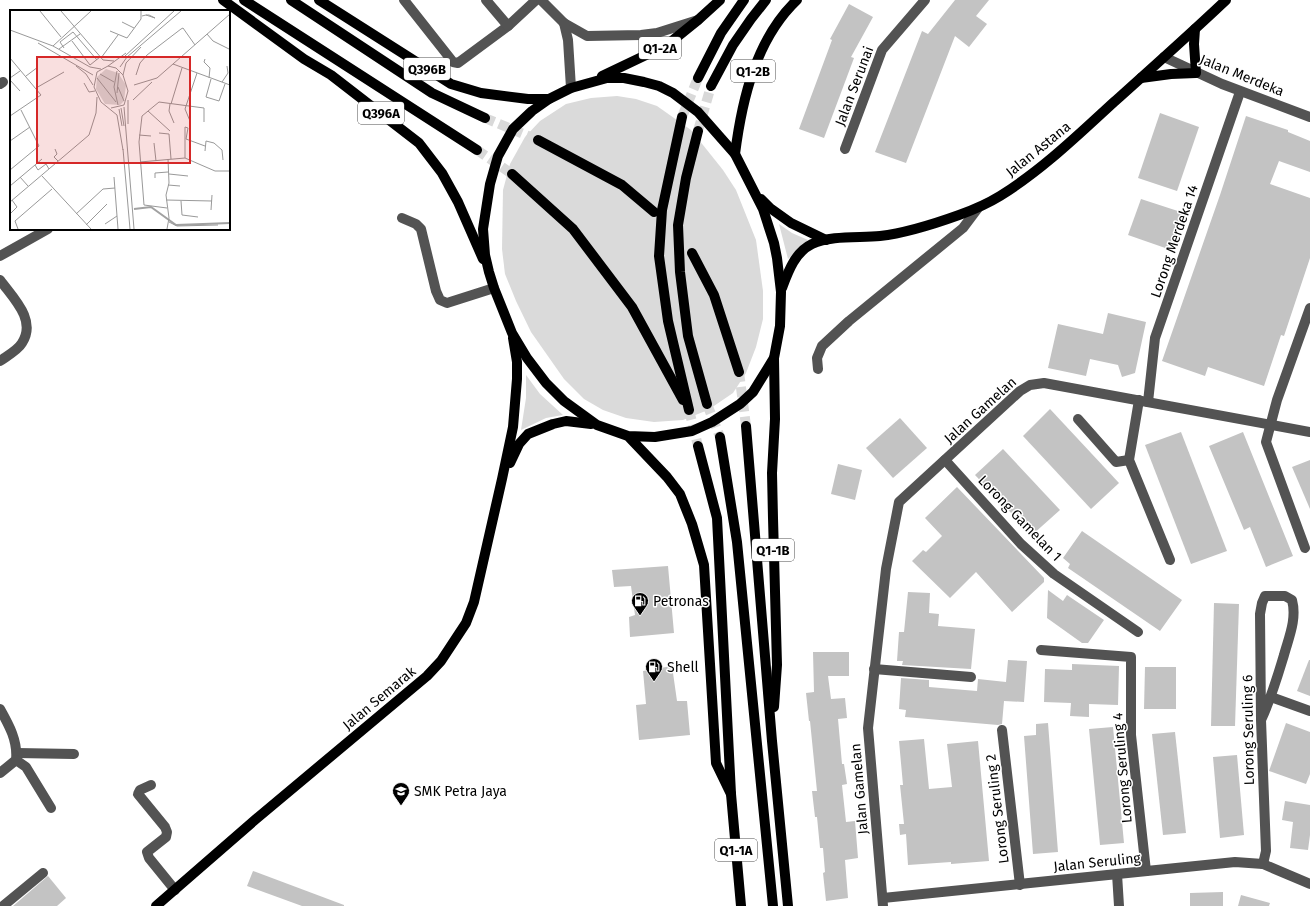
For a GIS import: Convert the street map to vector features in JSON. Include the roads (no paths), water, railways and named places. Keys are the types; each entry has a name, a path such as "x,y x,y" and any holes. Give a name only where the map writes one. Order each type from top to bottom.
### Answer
{"main road":[{"name":"Q396A","path":"223,0 304,59 331,75 419,143 442,173 458,202 489,272"},
{"path":"244,0 477,150"},
{"path":"290,0 432,93 485,118"},
{"name":"Q396B","path":"318,0 451,84 481,93 549,100"},
{"name":"Q1-2A","path":"592,81 667,45 720,0"},
{"path":"698,78 721,33 744,0"},
{"path":"711,86 733,45 766,0"},
{"name":"Q1-2B","path":"736,154 739,123 753,71 764,46 787,10 798,0"},
{"name":"Jalan Astana","path":"826,240 882,236 927,226 978,208 1000,197 1073,140 1195,30 1226,0"},
{"path":"1141,78 1171,74 1196,73 1194,44 1195,30"},
{"path":"502,479 519,444 528,434 553,424 566,421 597,425 628,436 655,437 692,431 712,422 740,404 753,392 774,358 780,326 781,292 777,258 774,242 763,209 736,154 698,112 673,93 659,86 624,78 607,78 570,88 532,110 522,119 513,130 498,156 490,184 483,229 485,255 489,272 512,333 527,358 556,393 573,408 597,425"},
{"path":"512,174 573,229 632,307 689,410 668,321 659,256 662,210 682,117"},
{"path":"698,131 686,178 678,225 680,272 688,336 706,404"},
{"path":"538,140 622,185 654,212"},
{"path":"756,194 770,208 791,223 826,240"},
{"path":"781,292 787,273 800,252 811,245 826,240"},
{"path":"692,253 714,295 739,372"},
{"name":"Jalan Semarak","path":"156,906 256,819 427,676 441,661 466,623 474,602 502,479 516,404 517,362 512,333"},
{"name":"Q1-1B","path":"774,358 775,419 772,473 772,510 776,665 772,741 788,906"},
{"path":"746,426 772,741"},
{"name":"Q1-1A","path":"628,436 667,477 680,494 692,524 704,565 716,763 732,794 741,906"},
{"path":"720,437 737,542 773,906"},
{"path":"698,446 717,518 732,794"}],"street":[{"path":"404,0 453,62 458,63 508,26 536,0"},
{"path":"486,0 508,26"},
{"path":"541,0 552,4 564,23 568,40 570,88"},
{"name":"Jalan Serunai","path":"845,149 882,50 926,0"},
{"path":"564,23 587,36 641,35 651,34 698,20"},
{"name":"Jalan Merdeka","path":"1164,57 1240,92 1310,117"},
{"name":"Lorong Merdeka 14","path":"1129,460 1156,338 1240,92"},
{"path":"818,369 817,358 822,346 854,317 963,228 978,208"},
{"path":"402,218 416,224 421,229 436,291 440,300 447,303 494,288"},
{"path":"0,256 46,230"},
{"path":"0,280 24,314 28,325 27,334 22,345 0,361"},
{"path":"1305,548 1266,442 1277,400 1310,308"},
{"name":"Jalan Gamelan","path":"883,902 868,728 886,569 899,502 1020,391 1030,385 1044,383 1310,432"},
{"path":"1078,419 1116,462 1129,460 1170,560"},
{"name":"Lorong Gamelan 1","path":"946,460 1021,544 1054,574 1138,632"},
{"name":"Lorong Seruling 6","path":"1263,864 1266,851 1261,720 1260,614 1265,596 1285,596 1292,600 1294,608 1293,623 1271,697"},
{"name":"Lorong Seruling 4","path":"1041,650 1131,657 1131,735 1146,871"},
{"path":"874,669 972,677"},
{"path":"1261,720 1271,697 1310,711"},
{"path":"0,709 10,726 15,742 16,757 26,767 51,808"},
{"name":"Lorong Seruling 2","path":"1002,730 1020,885"},
{"path":"0,773 16,757 74,754"},
{"path":"151,785 140,790 138,794 165,827 167,832 166,836 147,852 149,858 175,890"},
{"name":"Jalan Seruling","path":"883,902 1020,885 1235,862 1263,864 1310,884"},
{"path":"3,906 42,873"},
{"path":"1117,874 1119,906"}],"tunnel":[{"path":"682,117 698,78"},
{"path":"698,131 711,86"},
{"path":"485,118 538,140"},
{"path":"477,150 512,174"},
{"path":"658,216 692,253"},
{"path":"739,372 746,426"},
{"path":"707,404 720,437"},
{"path":"689,410 698,446"}],"place":[{"name":"Petronas","path":"640,616"},
{"name":"Shell","path":"654,682"},
{"name":"SMK Petra Jaya","path":"401,806"}]}
